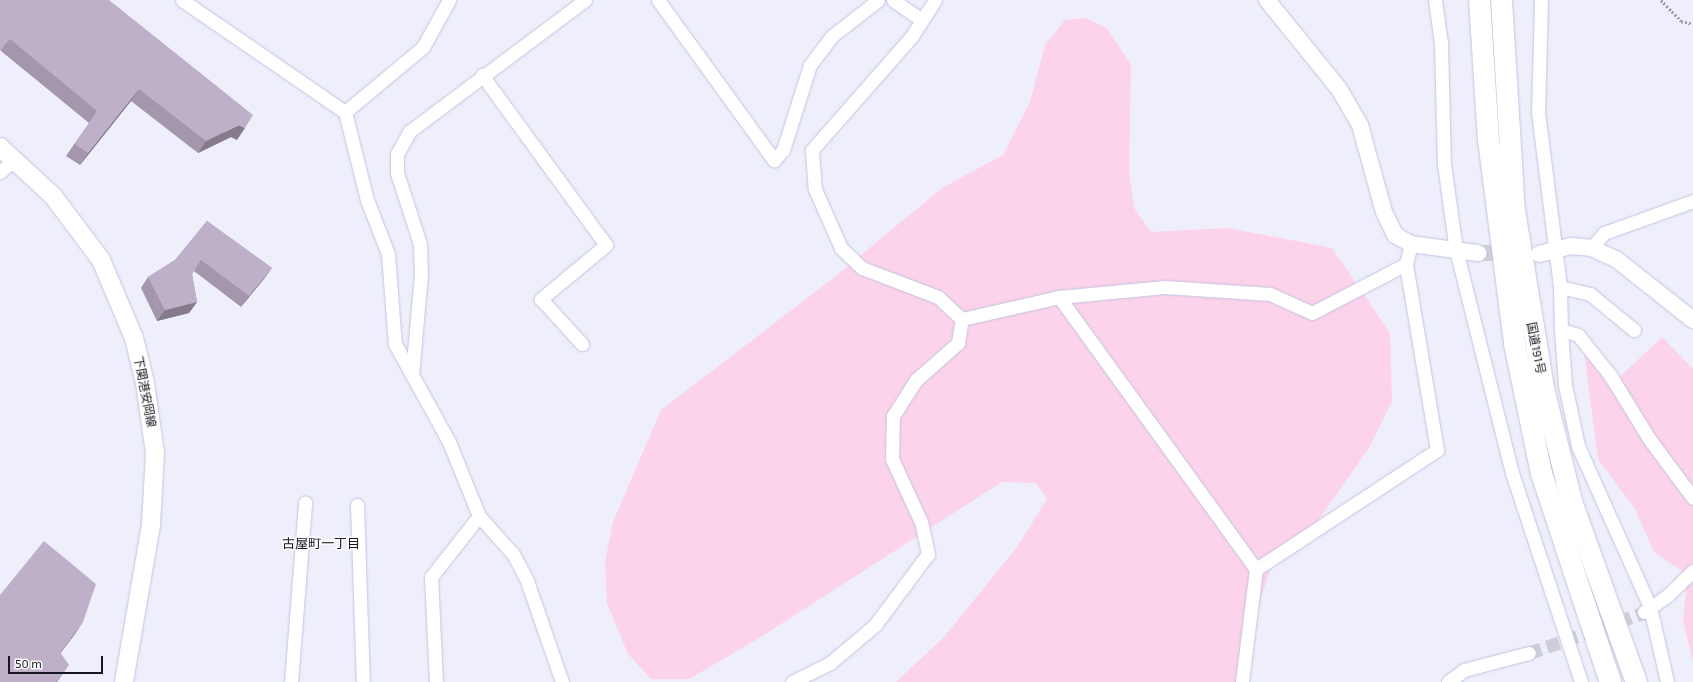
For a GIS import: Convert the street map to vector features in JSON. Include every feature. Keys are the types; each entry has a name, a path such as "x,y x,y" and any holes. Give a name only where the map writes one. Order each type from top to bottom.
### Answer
{"highway":[{"path":"1470,0 1488,139"},
{"name":"国道191号","path":"1479,0 1488,139 1514,343 1541,473 1610,682"},
{"name":"国道191号","path":"1502,0 1510,174 1534,343 1572,504 1635,677"},
{"path":"1574,576 1600,682"}],"main road":[{"name":"下関港安岡線","path":"0,147 15,159 53,196 101,260 127,319 145,383 155,453 151,525 124,682"}],"street":[{"path":"182,0 345,112 367,200 388,254 395,344 449,442 479,516 514,554 526,578 562,682"},
{"path":"345,112 423,46 449,0"},
{"path":"412,375 421,275 420,244 398,173 397,154 410,132 482,75 585,0"},
{"path":"658,0 774,160 782,150 810,65 832,36 878,0"},
{"path":"893,0 922,20"},
{"path":"935,0 922,20 812,150 815,189 841,248 862,268 938,297 962,318"},
{"path":"1267,0 1339,89 1360,124 1384,212 1395,235 1411,244 1478,253"},
{"path":"1435,0 1441,43 1444,164 1456,250 1512,473 1582,682"},
{"path":"1541,0 1538,112 1560,287 1565,385 1578,446 1647,610 1667,682"},
{"path":"482,75 606,245 541,299 582,344"},
{"path":"0,172 15,159"},
{"path":"1592,248 1604,233 1693,201"},
{"path":"1256,569 1437,450 1406,264 1411,244"},
{"path":"1539,254 1556,252 1570,246 1592,248 1616,259 1693,320"},
{"path":"962,318 1059,297 1165,287 1270,294 1312,313 1406,264"},
{"path":"1560,287 1590,294 1634,330"},
{"path":"1059,297 1256,569 1242,682"},
{"path":"792,682 830,664 875,625 928,554 920,522 892,459 893,416 916,380 958,343 962,318"},
{"path":"1561,330 1578,335 1610,375 1650,440 1693,498"},
{"path":"290,682 305,503"},
{"path":"357,505 363,682"},
{"path":"436,682 432,578 479,516"},
{"path":"1647,610 1693,571"},
{"path":"1448,682 1464,670 1529,653"}],"path":[{"path":"1660,0 1681,21 1693,24"}],"shaded area":[{"path":"1086,18 1107,28 1131,65 1129,172 1134,208 1151,232 1228,228 1332,248 1390,333 1392,401 1369,448 1317,522 1272,563 1247,643 1246,682 896,682 943,638 1017,547 1047,499 1036,483 1002,482 756,640 689,679 651,679 628,654 607,603 605,562 613,522 661,410 832,279 942,188 1003,155 1030,102 1045,45 1065,20"},
{"path":"1662,337 1693,369 1693,661 1683,620 1688,575 1654,552 1635,509 1598,459 1584,352 1609,387"}],"building":[{"path":"0,0 109,0 253,115 245,128 239,125 206,141 139,89 88,153 75,144 97,111 10,39 0,51"},
{"path":"207,221 272,268 249,296 201,260 192,274 197,302 165,310 148,277 175,260"},
{"path":"44,541 96,584 83,622 60,652 69,665 56,682 0,682 0,595"}],"tunnel":[{"path":"1478,253 1512,253"},
{"path":"1529,653 1643,613"}],"district":[{"name":"古屋町一丁目","path":"321,543"}]}
